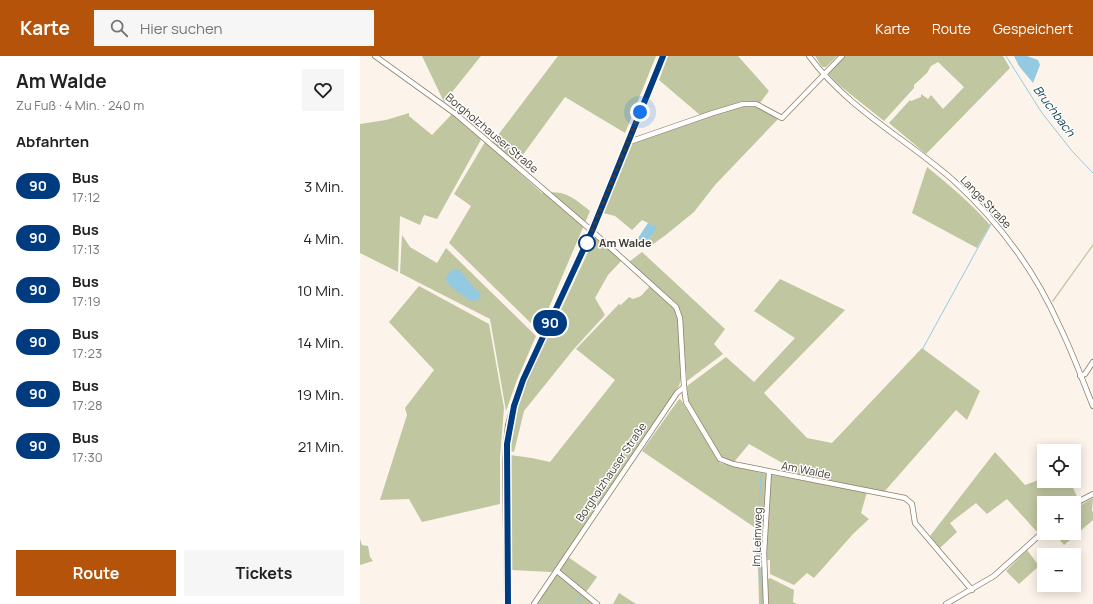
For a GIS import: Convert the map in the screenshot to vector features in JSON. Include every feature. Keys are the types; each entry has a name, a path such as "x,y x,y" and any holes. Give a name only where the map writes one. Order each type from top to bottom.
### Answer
{"main road":[{"path":"508,604 506,463 509,425 518,393 592,231 663,56"}],"street":[{"name":"Borgholzhauser Straße","path":"375,56 457,115 592,231"},
{"name":"Lange Straße","path":"809,56 836,88 952,179 984,210 1007,237 1028,267 1048,302 1060,326 1093,406"},
{"path":"629,140 632,141 743,104 756,104 782,118 842,56"},
{"name":"Am Walde","path":"592,231 676,307 680,318 686,402 720,459 733,464 769,472 905,498 912,504 915,523 972,590"},
{"path":"1080,376 1085,374 1093,362"},
{"name":"Borgholzhauser Straße","path":"534,604 677,393 684,386"},
{"name":"Im Leimweg","path":"766,604 764,553 769,472"},
{"path":"1081,500 1093,494"},
{"path":"946,604 972,590 1002,570 1037,538"},
{"path":"557,570 597,604"}],"green space":[{"path":"422,56 481,56 444,102"},
{"path":"558,56 656,56 625,133 565,97 517,163 492,143"},
{"path":"668,56 738,56 769,91 760,103 743,102 700,115 659,80"},
{"path":"815,56 837,56 826,67 822,67"},
{"path":"844,56 1003,56 1010,68 926,154 889,123 910,100 911,101 921,97 921,94 928,99 931,95 943,109 964,87 938,62 931,66 927,73 914,85 914,88 884,121 839,85 829,75 829,71"},
{"path":"744,106 756,106 778,119 715,185 694,212 667,234 652,245 647,242 656,227 642,220 632,230 615,216 603,213 632,144"},
{"path":"409,113 409,116 432,135 453,113 482,138 437,219 424,215 420,225 400,216 398,272 360,253 360,124 386,120"},
{"path":"485,142 542,193 550,192 563,194 573,198 590,211 539,331 449,243 471,206 454,194"},
{"path":"927,167 952,187 990,225 977,248 912,213"},
{"path":"402,235 410,247 437,263 446,248 536,336 517,380 506,411 490,319 400,273"},
{"path":"595,237 622,260 608,275 595,298 605,315 573,350 524,411 514,452 510,451 513,422 519,400"},
{"path":"1093,244 1093,246 1053,302 1052,301"},
{"path":"642,252 725,329 714,344 723,354 687,381 681,312 678,305 629,262"},
{"path":"780,279 845,310 764,393 807,438 832,443 922,348 980,391 967,420 956,410 884,492 784,472 786,465 749,444 734,462 724,460 719,455 689,404 687,386 726,357 754,382 795,338 754,311"},
{"path":"419,286 489,324 504,408 500,457 500,504 422,522 409,499 380,500 407,415 405,408 434,370 389,322"},
{"path":"650,286 673,307 679,320 681,378 679,386 581,532 552,572 511,570 510,455 550,462 615,380 576,349 619,304 621,305 629,297 633,299 641,296"},
{"path":"679,399 720,463 762,473 867,492 861,513 869,519 853,534 814,578 807,573 794,585 770,574 770,560 762,560 764,604 759,604 757,529 642,451"},
{"path":"995,452 1025,485 1037,481 1037,488 1073,488 1077,496 1037,496 1037,532 1007,499 987,514 976,503 950,523 957,532 940,548 930,536"},
{"path":"1093,498 1093,520 1081,530 1081,505"},
{"path":"360,539 362,545 368,546 370,557 373,561 360,565"},
{"path":"1060,540 1070,540 1064,545"},
{"path":"1027,550 1037,563 1037,568 1019,584 1006,571"},
{"path":"568,557 597,577 586,592 560,571"},
{"path":"559,573 594,604 536,604 555,575"},
{"path":"770,578 794,590 793,602 797,604 767,604 766,580"},
{"path":"619,593 636,604 613,604"}],"water":[{"path":"1014,56 1027,56 1038,60 1040,65 1033,83 1019,66"},
{"path":"648,223 657,227 647,242 639,243 638,238"},
{"path":"458,269 481,295 478,300 471,301 451,287 445,279 450,271"}],"waterway":[{"path":"648,86 660,56"},
{"name":"Bruchbach","path":"1006,56 1042,113 1072,151 1093,173"},
{"path":"629,132 633,122"},
{"path":"922,350 991,224"},
{"path":"761,475 757,563 761,578 762,604"},
{"path":"558,575 580,594 578,600 582,604"}],"bus line":[{"name":"90","path":"508,604 506,463 509,425 514,406 523,380 592,231 663,56"}],"place":[{"name":"Am Walde","path":"587,243"}],"route":[{"path":"587,243 640,112"}]}
